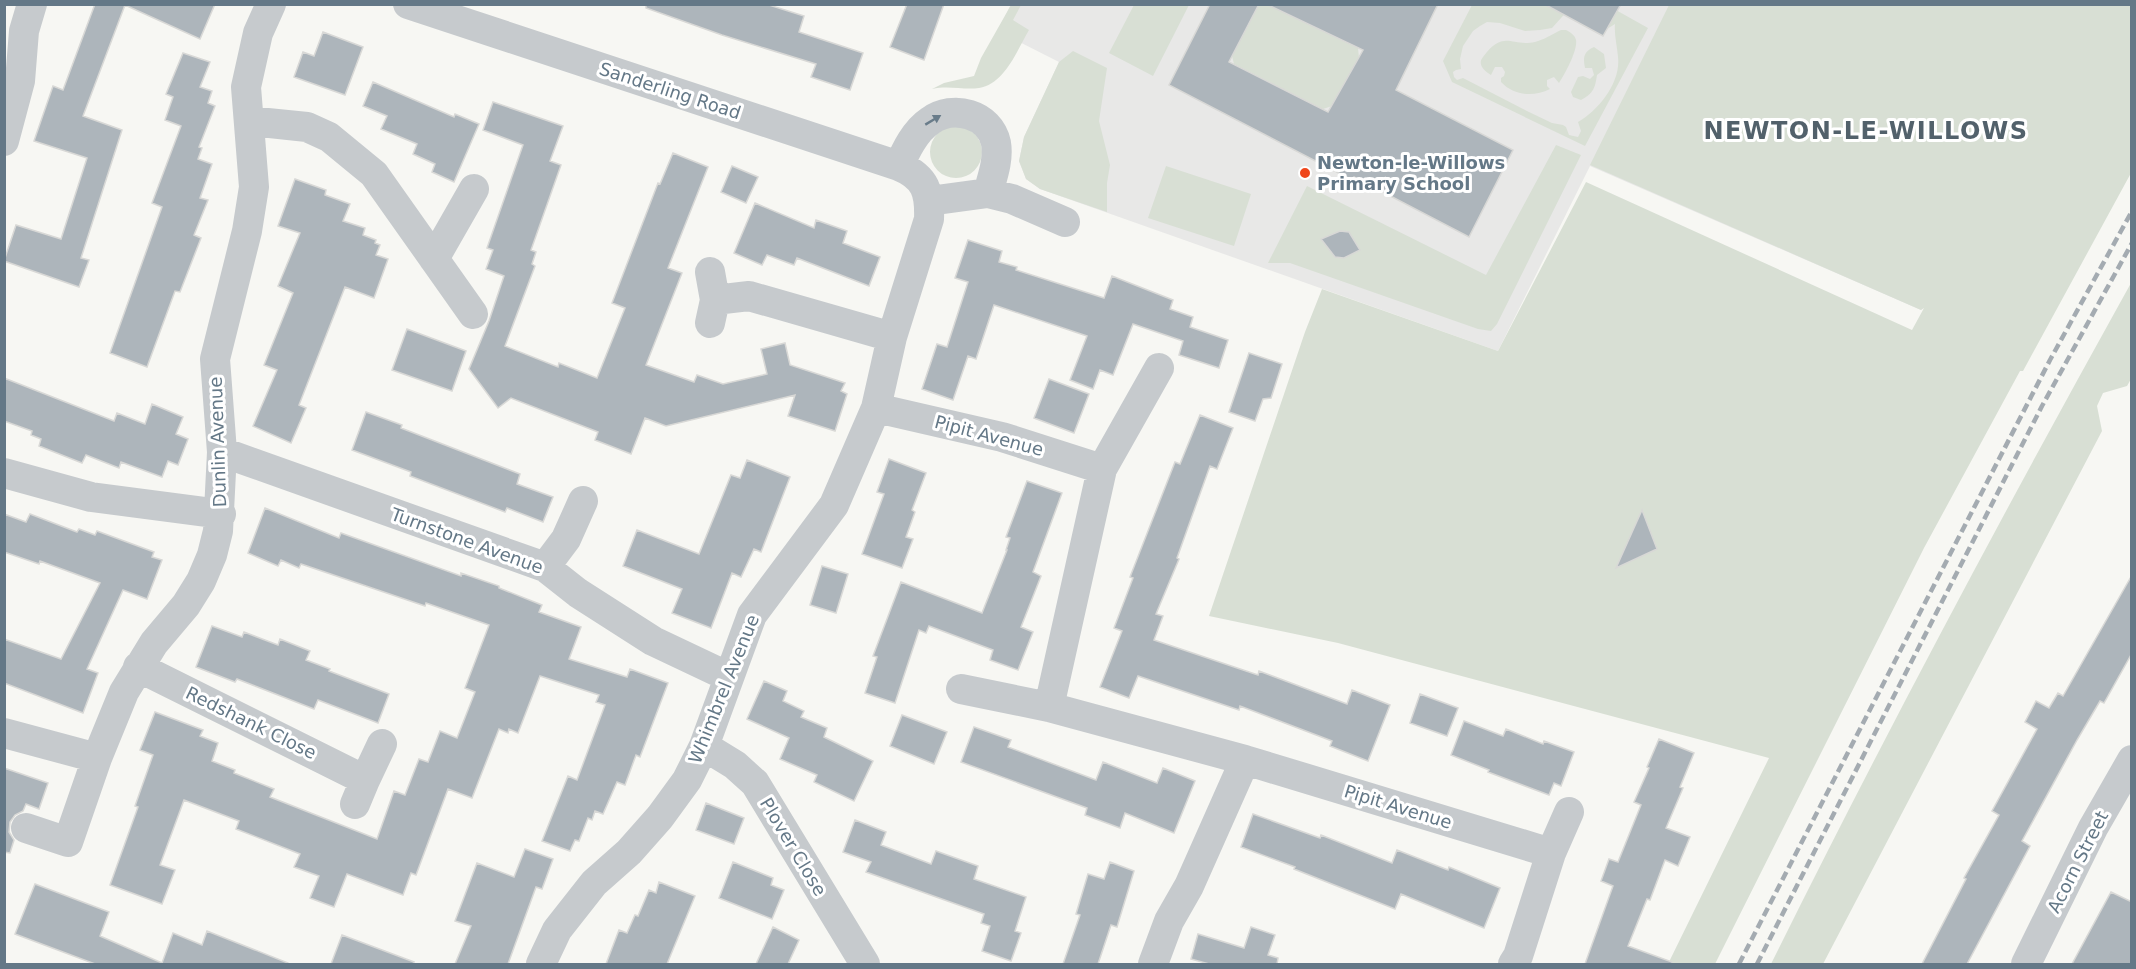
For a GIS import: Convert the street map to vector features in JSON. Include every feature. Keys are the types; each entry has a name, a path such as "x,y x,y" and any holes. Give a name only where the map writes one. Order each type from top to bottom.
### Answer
{"street":[{"path":"4,141 20,81 24,31 32,4"},
{"name":"Dunlin Avenue","path":"26,828 68,842 97,758 124,692 154,643 186,604 201,581 212,555 221,514 222,452 215,359 247,231 254,187 246,87 258,33 271,4"},
{"name":"Sanderling Road","path":"408,4 900,166 919,177 927,193"},
{"path":"900,166 907,150 930,120 954,112 969,114 985,123 996,142 997,157 988,193"},
{"path":"249,122 307,128 329,137 374,174 473,314"},
{"path":"434,259 474,189"},
{"path":"927,193 988,193 1012,199 1065,222"},
{"name":"Whimbrel Avenue","path":"542,964 557,930 594,883 629,852 660,817 687,780 704,746 752,615 834,505 876,408 892,337 929,219 927,193"},
{"path":"712,298 749,296 892,337"},
{"path":"1049,707 1101,469 1159,368"},
{"name":"Pipit Avenue","path":"876,408 1002,437 1101,469"},
{"name":"Turnstone Avenue","path":"222,452 545,567 578,593 653,641 729,677"},
{"path":"4,473 91,497 221,514"},
{"path":"545,567 566,539 583,501"},
{"name":"Redshank Close","path":"138,667 360,792 382,744"},
{"name":"Pipit Avenue","path":"961,689 1049,707 1245,760 1551,853"},
{"path":"4,733 97,758"},
{"name":"Plover Close","path":"704,746 735,765 755,783 865,964"},
{"path":"1153,964 1169,921 1189,886 1245,760"},
{"name":"Acorn Street","path":"2026,964 2093,828 2132,760"},
{"path":"1513,964 1518,956 1551,853 1569,812"}],"shaded area":[{"name":"Newton-le-Willows Primary School","path":"1011,4 1963,4 1927,304 1921,310 1590,166 1498,351 1040,189 1026,179 1019,161 1024,137 1059,62 998,31"},
{"path":"1266,4 1358,48 1359,58 1332,106 1323,109 1234,64 1232,56 1259,5"},
{"path":"1011,5 1021,5 1013,20 1029,30 1003,73 988,85 979,88 932,89 944,83 974,76 981,58"},
{"path":"1134,5 1189,5 1153,76 1109,53"},
{"path":"1472,5 1607,5 1648,28 1585,146 1452,82 1443,61","holes":["1570,8 1579,13 1575,21 1603,36 1607,29 1615,24 1618,66 1612,85 1601,103 1578,122 1581,131 1578,137 1569,135 1563,125 1552,123 1463,78 1457,80 1454,77 1453,72 1461,69 1460,59 1463,46 1473,31 1487,22 1500,23 1525,31 1540,30 1552,28"]},
{"path":"1669,5 2131,5 2131,173 1924,548 1715,964 1668,964 1769,758 1338,643 1209,616 1305,332 1322,289 1498,351 1586,182 1912,330 1924,308 1921,310 1590,165"},
{"path":"1561,30 1566,30 1575,38 1575,50 1559,83 1554,77 1547,80 1547,86 1550,89 1544,92 1524,94 1512,90 1501,82 1505,72 1502,67 1495,67 1491,75 1482,67 1481,60 1490,49 1502,41 1535,42"},
{"path":"1594,47 1604,54 1606,68 1597,75 1589,95 1581,100 1573,97 1571,92 1578,77 1583,76 1590,79 1594,75 1592,68 1585,68 1584,61 1586,53"},
{"path":"1073,51 1107,68 1099,121 1110,165 1107,183 1107,212 1040,189 1026,179 1019,161 1024,137 1059,62"},
{"path":"956,126 966,128 974,134 980,142 982,152 980,162 974,170 966,176 956,178 946,176 938,170 932,162 930,152 932,142 938,134 946,128"},
{"path":"1556,145 1581,155 1497,324 1491,331 1478,329 1290,263 1268,263 1307,186 1486,275"},
{"path":"1166,166 1251,194 1234,246 1148,218"},
{"path":"2131,283 2131,379 2127,386 2103,393 2097,406 2102,431 1823,964 1771,964 1947,622"}],"building":[{"path":"95,4 215,4 200,39 125,5 83,116 122,130 81,258 89,260 79,287 4,261 16,225 61,239 87,158 34,141 53,86 63,90"},
{"path":"646,4 766,4 804,16 799,32 863,53 850,90 811,77 816,64 722,35 646,8"},
{"path":"907,4 944,4 924,60 890,47"},
{"path":"1210,4 1259,4 1229,62 1328,112 1363,50 1266,4 1438,4 1396,90 1513,150 1469,237 1354,177 1352,180 1169,85"},
{"path":"1544,4 1621,4 1603,36"},
{"path":"323,32 363,47 345,95 294,77 303,52 314,56"},
{"path":"183,53 210,62 200,87 212,91 208,103 215,106 199,147 202,148 198,159 212,164 200,198 208,200 194,235 201,238 180,292 175,291 147,367 110,353 162,207 152,203 181,126 165,120 173,97 166,94"},
{"path":"373,82 454,117 455,114 479,124 454,182 432,172 435,164 413,154 417,144 381,129 387,116 363,106"},
{"path":"493,102 563,126 550,161 561,165 531,250 536,252 532,264 535,266 505,346 558,367 559,363 597,378 625,308 612,303 658,183 660,184 673,153 708,167 668,268 682,273 646,365 694,382 697,375 723,384 767,374 761,349 785,343 790,365 845,383 841,391 847,394 835,431 788,416 795,395 666,426 645,418 631,454 595,440 598,432 511,398 498,408 469,369 489,321 504,276 486,269 493,250 487,248 523,145 483,130"},
{"path":"732,166 758,177 746,203 721,192"},
{"path":"295,179 326,190 325,195 350,204 343,221 365,228 363,235 376,240 375,243 380,245 376,255 388,259 374,298 345,287 299,405 306,408 291,443 253,426 277,370 264,365 293,293 278,286 300,233 278,226"},
{"path":"755,203 814,228 816,220 847,231 843,243 880,257 869,286 797,258 794,265 767,255 762,265 734,253"},
{"path":"1340,231 1349,232 1360,250 1344,258 1335,257 1321,239"},
{"path":"968,240 1002,251 999,262 1017,267 1016,270 1104,298 1112,276 1173,300 1170,309 1193,317 1190,327 1228,340 1219,368 1179,355 1183,341 1133,324 1113,375 1100,370 1093,389 1070,380 1087,336 994,305 976,359 968,356 953,400 922,389 937,344 947,347 968,282 955,278"},
{"path":"407,329 466,351 452,391 392,370"},
{"path":"1249,353 1282,364 1271,398 1263,399 1255,421 1229,412"},
{"path":"4,378 114,421 117,413 145,424 152,404 183,417 176,434 188,439 178,465 168,461 162,477 121,462 119,468 86,455 82,463 39,446 41,439 31,435 32,431 4,421"},
{"path":"1049,379 1089,394 1074,433 1034,418"},
{"path":"366,412 520,474 517,484 553,497 543,522 507,508 505,512 410,476 411,472 352,450"},
{"path":"1200,415 1233,428 1217,469 1210,466 1177,558 1179,559 1156,614 1163,616 1154,640 1258,675 1259,671 1347,704 1352,690 1390,705 1368,761 1330,746 1332,741 1240,706 1239,710 1138,676 1129,698 1100,687 1122,631 1114,628 1133,578 1130,577 1175,462 1180,464"},
{"path":"889,459 926,473 912,510 915,512 906,537 913,539 902,568 862,554 884,494 877,492"},
{"path":"747,460 790,477 761,552 754,549 741,577 732,573 711,628 672,613 682,589 623,566 637,530 699,554 731,475 740,478"},
{"path":"1027,481 1062,493 1033,572 1041,576 1021,627 1033,632 1018,670 990,660 993,650 929,626 926,633 919,630 895,703 865,693 877,657 873,656 901,582 982,613 1007,550 1010,538 1006,537"},
{"path":"265,508 339,538 341,533 461,576 461,573 499,586 499,588 542,605 539,612 581,627 569,659 627,677 630,669 668,683 640,757 636,755 625,785 617,782 603,814 595,811 592,820 588,818 579,841 575,840 570,851 542,841 568,776 577,780 605,705 596,702 599,695 540,676 518,733 509,729 508,733 499,729 472,798 448,789 416,875 411,873 403,895 347,874 334,907 310,898 319,876 294,867 300,854 236,829 239,821 184,800 160,865 175,870 162,904 110,885 138,807 135,806 153,755 140,750 155,712 203,730 200,736 218,743 212,761 235,770 234,773 274,789 270,797 377,839 394,791 405,795 419,759 428,762 440,731 457,738 475,692 465,688 489,625 301,564 299,568 281,560 278,566 248,553"},
{"path":"1642,510 1657,549 1616,568"},
{"path":"4,514 26,522 30,514 77,532 79,529 95,535 97,531 154,552 152,557 162,560 147,599 123,590 87,669 98,673 83,713 4,683 4,639 61,659 100,583 40,561 39,564 4,552"},
{"path":"822,566 848,574 836,613 810,605"},
{"path":"2132,575 2132,653 2104,703 2100,701 2077,740 2022,841 2030,846 1967,964 1922,964 1966,879 1964,878 1999,815 1992,811 2037,729 2025,722 2036,701 2049,708 2058,693 2063,696"},
{"path":"212,626 242,637 244,632 278,645 280,639 310,651 306,660 389,694 378,723 318,700 314,709 237,679 235,682 196,667"},
{"path":"764,681 787,691 783,701 804,711 801,717 827,728 824,737 873,761 854,801 814,782 817,775 780,759 789,738 747,719"},
{"path":"1420,694 1458,708 1447,736 1410,723"},
{"path":"902,715 947,732 934,764 890,746"},
{"path":"1464,721 1503,736 1506,729 1543,744 1544,741 1574,752 1561,786 1554,783 1549,795 1451,755"},
{"path":"974,727 1011,740 1008,747 1096,780 1103,762 1157,783 1163,768 1195,781 1174,833 1125,813 1120,828 1085,815 1087,808 961,762"},
{"path":"1659,739 1694,753 1680,787 1683,788 1666,828 1690,837 1678,866 1665,860 1650,900 1647,899 1628,946 1672,962 1672,964 1585,964 1613,886 1601,881 1609,859 1618,862 1641,805 1634,802"},
{"path":"4,768 48,783 39,809 26,804 23,811 15,815 10,822 9,832 14,840 10,853 4,852"},
{"path":"706,803 744,818 734,844 696,830"},
{"path":"1253,814 1320,838 1321,835 1392,863 1397,850 1448,870 1449,867 1500,888 1484,928 1401,894 1395,909 1241,847"},
{"path":"855,820 886,832 881,845 931,864 936,851 978,866 974,879 1026,897 1015,931 1021,933 1011,961 982,951 990,926 981,923 984,914 866,872 871,862 843,852"},
{"path":"525,849 553,859 542,889 536,887 508,964 455,964 471,926 455,921 477,863 514,877"},
{"path":"733,862 773,878 771,885 784,890 772,919 719,898"},
{"path":"1110,862 1134,871 1117,927 1111,925 1098,964 1063,964 1080,915 1076,914 1088,874 1104,879"},
{"path":"659,882 695,896 667,964 606,964 619,930 627,933 635,915 638,916 649,890 656,893"},
{"path":"35,884 109,912 100,936 162,963 173,933 202,945 207,931 288,964 95,964 15,934"},
{"path":"2111,892 2132,902 2132,964 2072,964"},
{"path":"773,927 799,940 788,964 756,964"},
{"path":"1251,927 1275,935 1268,955 1278,958 1277,964 1209,964 1191,959 1198,934 1244,948"},
{"path":"342,935 414,962 413,964 331,964"}],"railway":[{"path":"1739,964 2050,360 2132,211"},
{"path":"1757,964 2042,406 2132,243"}],"place":[{"name":"Newton-le-Willows Primary School","path":"1305,173"}],"district":[{"name":"NEWTON-LE-WILLOWS","path":"1866,131"}]}
